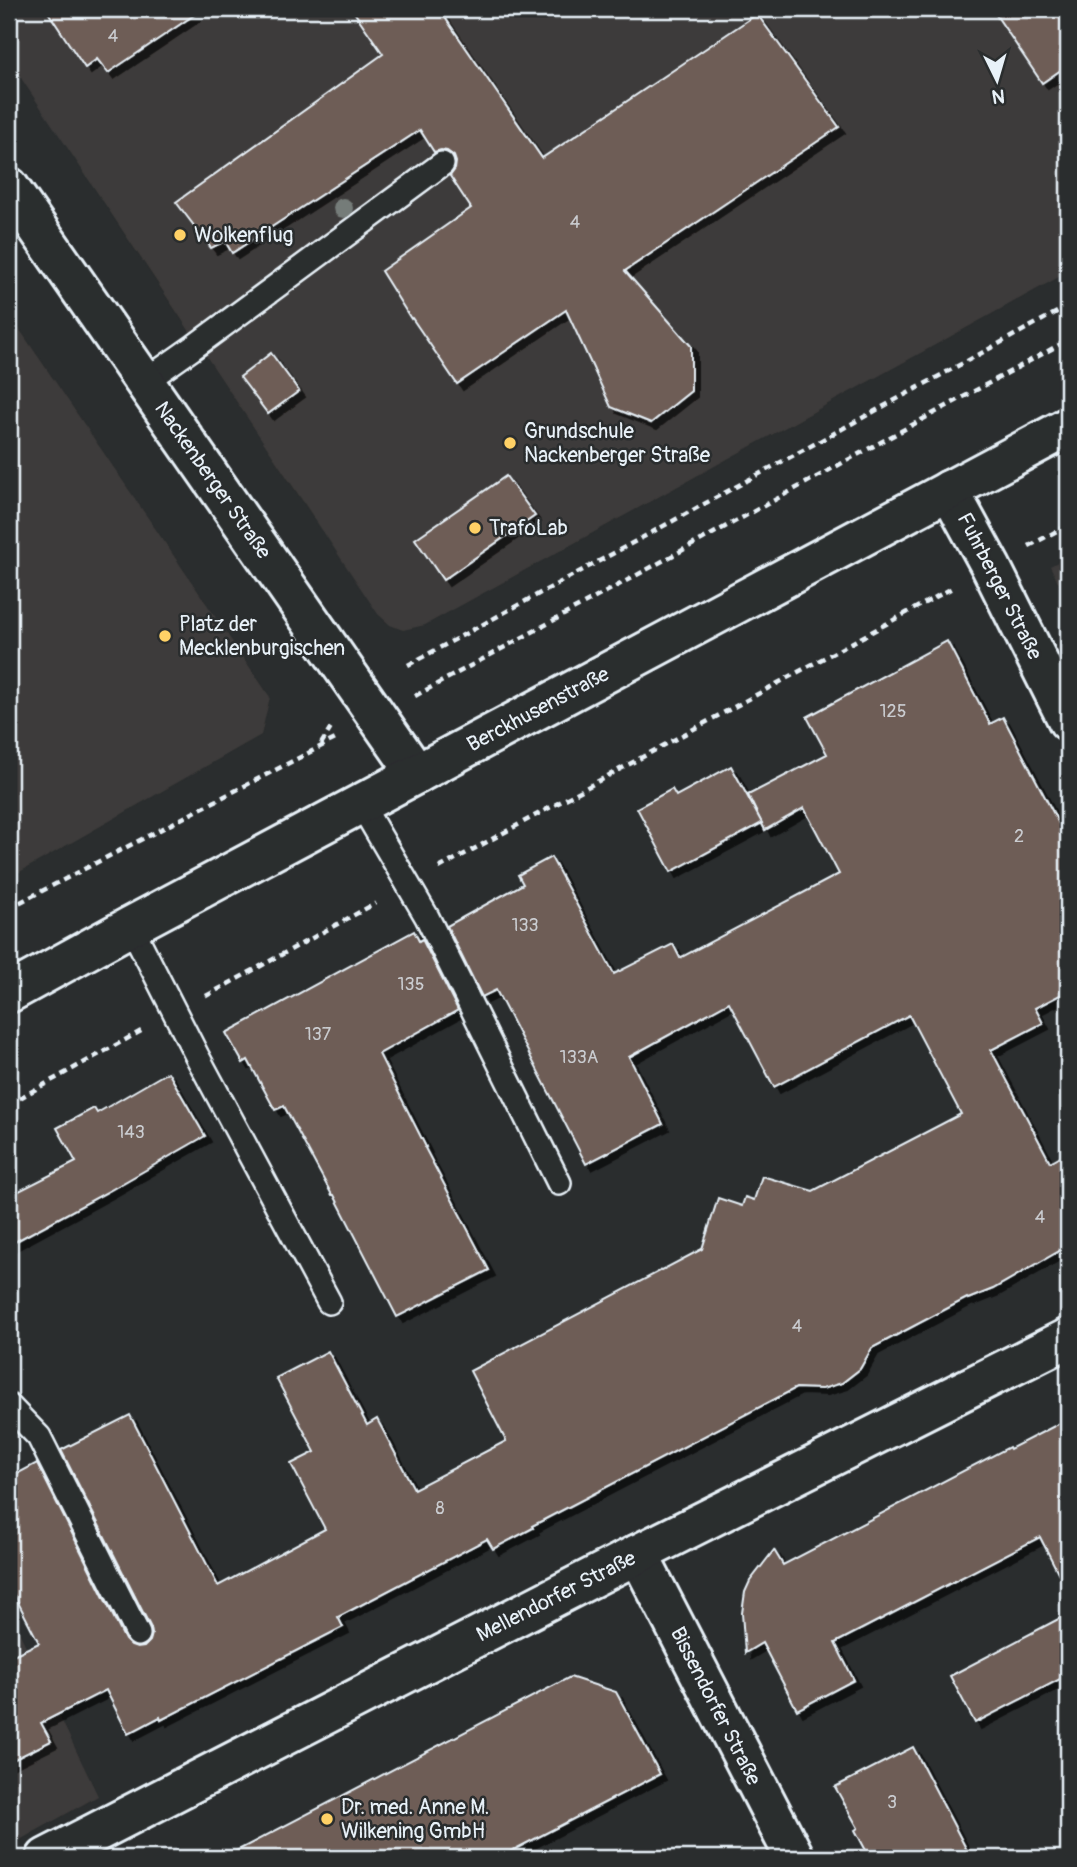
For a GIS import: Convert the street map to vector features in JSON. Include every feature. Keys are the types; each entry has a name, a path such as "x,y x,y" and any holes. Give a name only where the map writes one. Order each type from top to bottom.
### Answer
{"street":[{"name":"Nackenberger Straße","path":"9,187 417,774"},
{"name":"Berckhusenstraße","path":"9,993 1068,427"},
{"name":"Fuhrberger Straße","path":"950,490 1064,704"},
{"name":"Mellendorfer Straße","path":"46,1858 638,1554 1068,1338"},
{"name":"Bissendorfer Straße","path":"638,1554 795,1858"}],"lane":[{"path":"144,382 442,164"},
{"path":"361,804 427,917 559,1183"},
{"path":"131,926 328,1301"},
{"path":"9,1406 39,1437 138,1634"}],"path":[{"path":"408,665 1068,306"},
{"path":"413,697 1068,340"},
{"path":"9,1104 1068,525"},
{"path":"9,908 320,747"}],"shaded area":[{"name":"Grundschule Nackenberger Straße","path":"9,9 1068,9 1068,272 425,625 403,630 390,625 378,614 9,60"},
{"name":"Platz der Mecklenburgischen","path":"9,314 270,697 261,735 9,878"},
{"path":"1068,557 1068,601 1050,566"},
{"path":"9,1611 98,1796 9,1846"}],"building":[{"path":"46,9 203,9 108,73 97,59 85,68"},
{"path":"352,9 439,9 542,158 757,14 839,127 625,271 691,346 691,391 651,423 611,407 566,310 457,384 381,271 471,208 450,176 455,169 454,156 447,151 434,152 420,130 232,253 225,241 211,248 176,202 383,54"},
{"path":"992,9 1068,9 1068,65 1042,83"},
{"path":"271,353 299,391 268,414 240,377"},
{"name":"TrafoLab","path":"506,476 535,516 443,580 415,539"},
{"path":"947,641 990,724 1003,717 1068,841 1068,991 1035,1008 1043,1023 991,1050 1050,1162 1068,1152 1068,1246 993,1289 967,1298 872,1348 860,1369 842,1383 822,1389 796,1388 493,1549 487,1539 338,1617 343,1627 161,1720 160,1717 128,1734 106,1690 41,1723 51,1741 9,1762 9,1657 39,1643 9,1585 9,1478 37,1463 125,1640 131,1646 144,1647 150,1641 151,1628 61,1450 130,1415 218,1586 325,1529 291,1464 315,1452 276,1378 328,1351 367,1425 377,1419 414,1489 506,1441 470,1371 702,1249 718,1198 742,1206 745,1197 754,1200 762,1176 813,1191 961,1114 909,1015 774,1087 729,1002 629,1057 663,1124 586,1164 496,990 482,997 447,926 523,884 518,875 551,857 614,974 673,944 680,958 839,874 804,808 765,830 748,795 827,754 807,717"},
{"path":"731,766 762,823 671,872 637,808 672,789 676,796"},
{"path":"414,931 419,941 422,939 458,1010 379,1054 489,1270 397,1317 284,1106 275,1110 248,1060 243,1063 226,1033"},
{"path":"168,1072 205,1136 9,1245 9,1196 76,1162 57,1128 94,1108 97,1113"},
{"path":"1068,1419 1068,1592 1040,1537 835,1643 854,1680 797,1710 762,1643 745,1653 742,1613 745,1592 750,1581 774,1550 783,1565"},
{"path":"1068,1614 1068,1675 975,1723 950,1676"},
{"path":"570,1677 616,1692 660,1774 498,1858 223,1858"},
{"path":"913,1747 971,1858 870,1858 855,1830 858,1828 835,1787"}],"place":[{"name":"Wolkenflug","path":"180,235"},
{"name":"Grundschule Nackenberger Straße","path":"510,443"},
{"name":"TrafoLab","path":"475,528"},
{"name":"Platz der Mecklenburgischen","path":"165,636"},
{"name":"Dr. med. Anne M. Wilkening GmbH","path":"327,1819"}]}
